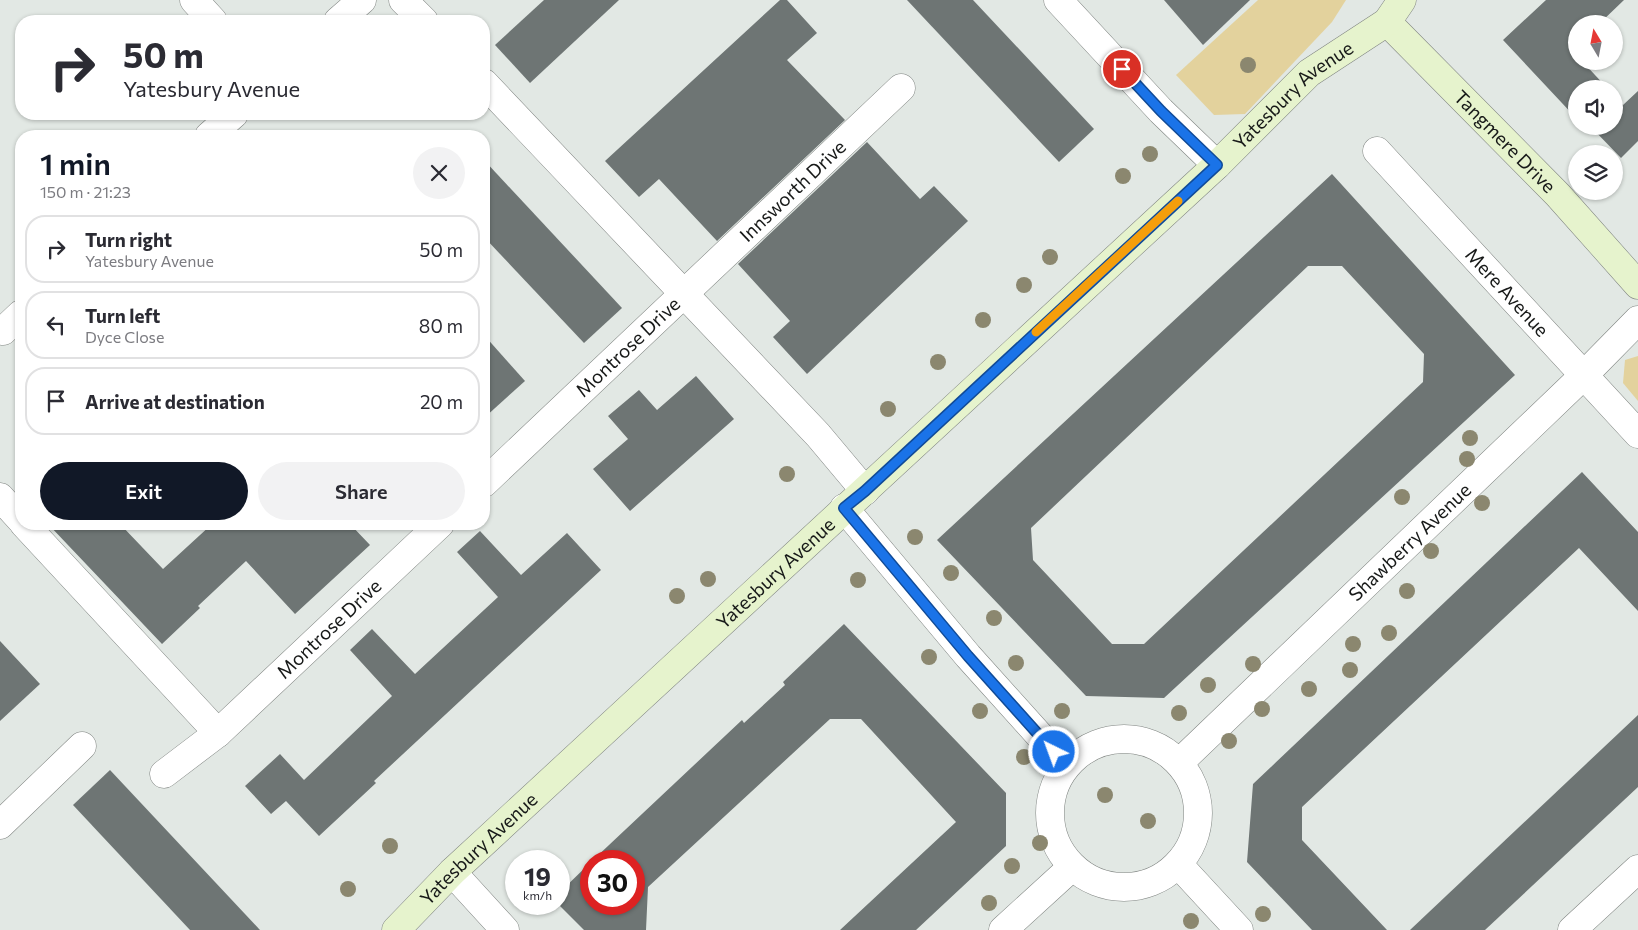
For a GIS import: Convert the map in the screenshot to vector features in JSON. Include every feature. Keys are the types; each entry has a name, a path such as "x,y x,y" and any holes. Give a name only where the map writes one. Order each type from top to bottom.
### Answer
{"street":[{"path":"194,0 208,15"},
{"path":"345,15 362,0"},
{"path":"403,0 418,15"},
{"path":"1058,0 1161,111 1217,165"},
{"name":"Yatesbury Avenue","path":"396,930 452,872 1217,165 1309,73 1387,22 1402,0"},
{"name":"Tangmere Drive","path":"1387,22 1558,195 1638,285"},
{"name":"Innsworth Drive","path":"684,294 901,88"},
{"path":"490,89 818,435 865,491"},
{"path":"215,130 227,120"},
{"name":"Mere Avenue","path":"1377,151 1638,434"},
{"name":"Montrose Drive","path":"490,477 684,294"},
{"name":"Shawberry Avenue","path":"1180,762 1583,376 1638,320"},
{"path":"0,497 15,513"},
{"path":"844,508 968,656 1066,765"},
{"path":"30,530 218,734"},
{"name":"Montrose Drive","path":"164,774 218,734 434,530"},
{"path":"1109,739 1135,739 1159,746 1180,762 1192,781 1198,802 1198,825 1191,846 1178,864 1160,878 1145,884 1114,887 1092,880 1072,867 1058,849 1051,829 1049,806 1054,784 1066,765 1085,748 1109,739"},
{"path":"0,825 82,746"},
{"path":"1178,864 1240,930"},
{"path":"1003,930 1072,867"},
{"path":"1572,930 1638,869"},
{"path":"452,872 505,930"}],"shaded area":[{"path":"1258,0 1346,0 1332,22 1245,114 1214,115 1176,75"},
{"path":"1638,356 1638,401 1623,383 1625,360"}],"building":[{"path":"544,0 619,0 530,83 495,45"},
{"path":"780,0 787,0 817,33 787,60 845,120 717,241 659,179 639,197 605,161"},
{"path":"907,0 973,0 1094,129 1059,162"},
{"path":"1164,0 1250,0 1203,45"},
{"path":"1546,0 1624,0 1608,15 1568,15 1568,70 1590,70 1600,80 1568,80 1568,109 1503,40"},
{"path":"1638,91 1638,141 1623,156 1623,145 1608,145 1599,135 1623,135 1623,105"},
{"path":"867,142 920,199 934,186 968,221 807,374 773,337 790,321 738,264"},
{"path":"490,166 622,308 584,343 490,243"},
{"path":"1332,174 1515,375 1164,698 1086,696 937,540","holes":["1308,266 1342,266 1424,354 1423,382 1144,644 1112,644 1033,560 1031,528"]},
{"path":"490,342 525,381 490,413"},
{"path":"696,376 734,419 630,511 593,469 628,439 608,416 639,390 657,410"},
{"path":"1582,472 1638,532 1638,611 1579,548 1302,807 1302,840 1387,930 1312,930 1247,862 1253,784"},
{"path":"54,530 126,530 163,569 205,530 356,530 370,545 295,614 246,561 198,606 200,608 162,644"},
{"path":"480,531 521,575 567,533 601,570 374,781 376,783 319,836 286,801 271,814 245,786 280,754 304,780 392,696 350,650 372,629 415,674 498,597 457,552"},
{"path":"844,624 1006,793 1006,846 916,930 840,930 956,822 861,719 830,719 648,887 646,930 584,930 569,915 570,882 580,873 580,915 645,915 645,850 604,850 742,720 744,723 785,685 783,682"},
{"path":"0,641 40,684 0,721"},
{"path":"1638,715 1638,787 1485,930 1410,930"},
{"path":"110,770 260,930 190,930 73,805"}],"slow traffic":[{"path":"1036,332 1178,201"}],"route":[{"path":"1054,752 968,656 844,508 865,491 1217,165 1161,111 1122,69"}]}
